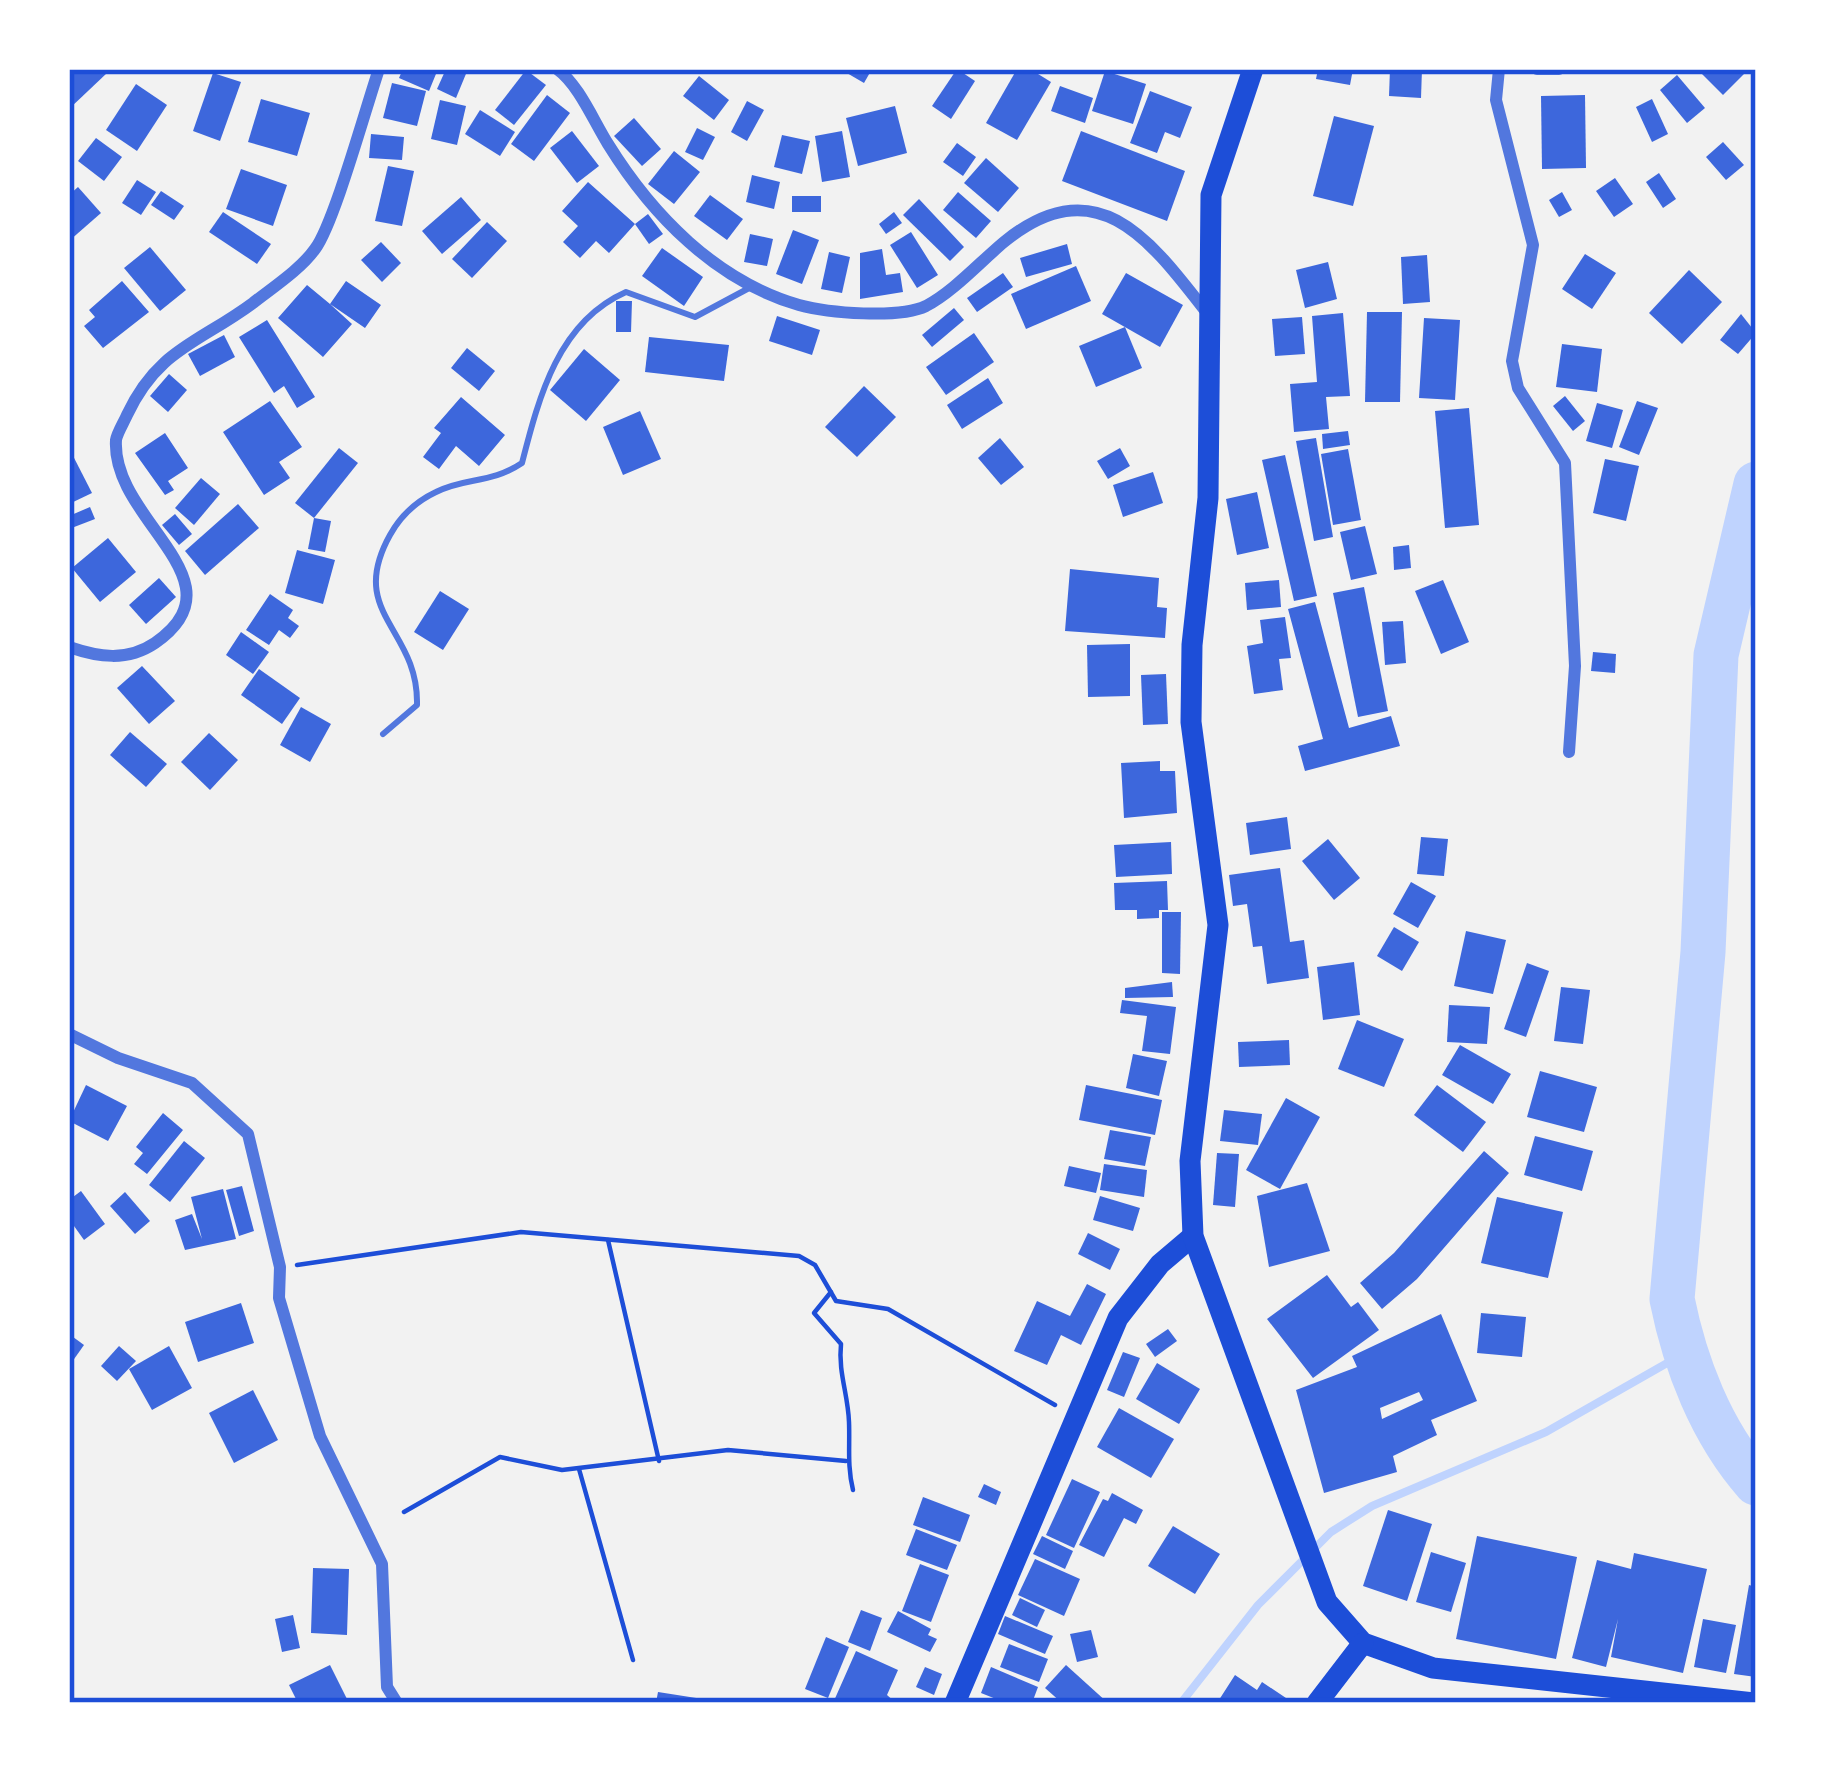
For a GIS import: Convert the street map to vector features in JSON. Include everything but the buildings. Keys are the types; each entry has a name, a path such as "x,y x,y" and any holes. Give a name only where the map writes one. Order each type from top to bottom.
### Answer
{"main road":[{"path":"1253,69 1211,195 1208,498 1192,645 1192,722 1218,926 1190,1161 1193,1236 1327,1602 1364,1643 1432,1668 1754,1703"},
{"path":"955,1703 1073,1415 1118,1318 1160,1264 1193,1236"},
{"path":"1317,1703 1364,1643"}],"street":[{"path":"69,647 103,659 148,648 180,626 190,606 187,582 130,494 116,440 141,386 165,357 252,304 316,248 379,69"},
{"path":"556,69 566,75 631,182 694,250 753,286 800,305 854,314 924,307 1024,225 1072,208 1109,215 1149,239 1208,314"},
{"path":"1499,69 1496,100 1533,245 1513,361 1518,388 1565,463 1575,665 1569,752"},
{"path":"1537,69 1559,69"},
{"path":"69,1034 118,1058 192,1083 248,1134 280,1268 279,1298 320,1436 382,1564 387,1687 397,1703"}],"lane":[{"path":"383,734 418,705 418,675 372,589 373,565 402,514 439,490 499,479 522,464 542,385 582,321 604,302 626,292 695,317 753,286"}],"path":[{"path":"280,1268 521,1232 799,1256 815,1264 836,1301 887,1310 1073,1415"},
{"path":"608,1240 659,1461"},
{"path":"831,1292 814,1313 841,1344 838,1369 849,1420 846,1461 853,1490"},
{"path":"404,1512 500,1457 579,1469 728,1450 846,1461"},
{"path":"579,1469 633,1660"}],"waterway":[{"path":"1756,484 1716,655 1703,952 1672,1299 1702,1396 1726,1442 1756,1483"},
{"path":"1181,1703 1258,1605 1331,1532 1372,1506 1546,1432 1683,1354"}]}
